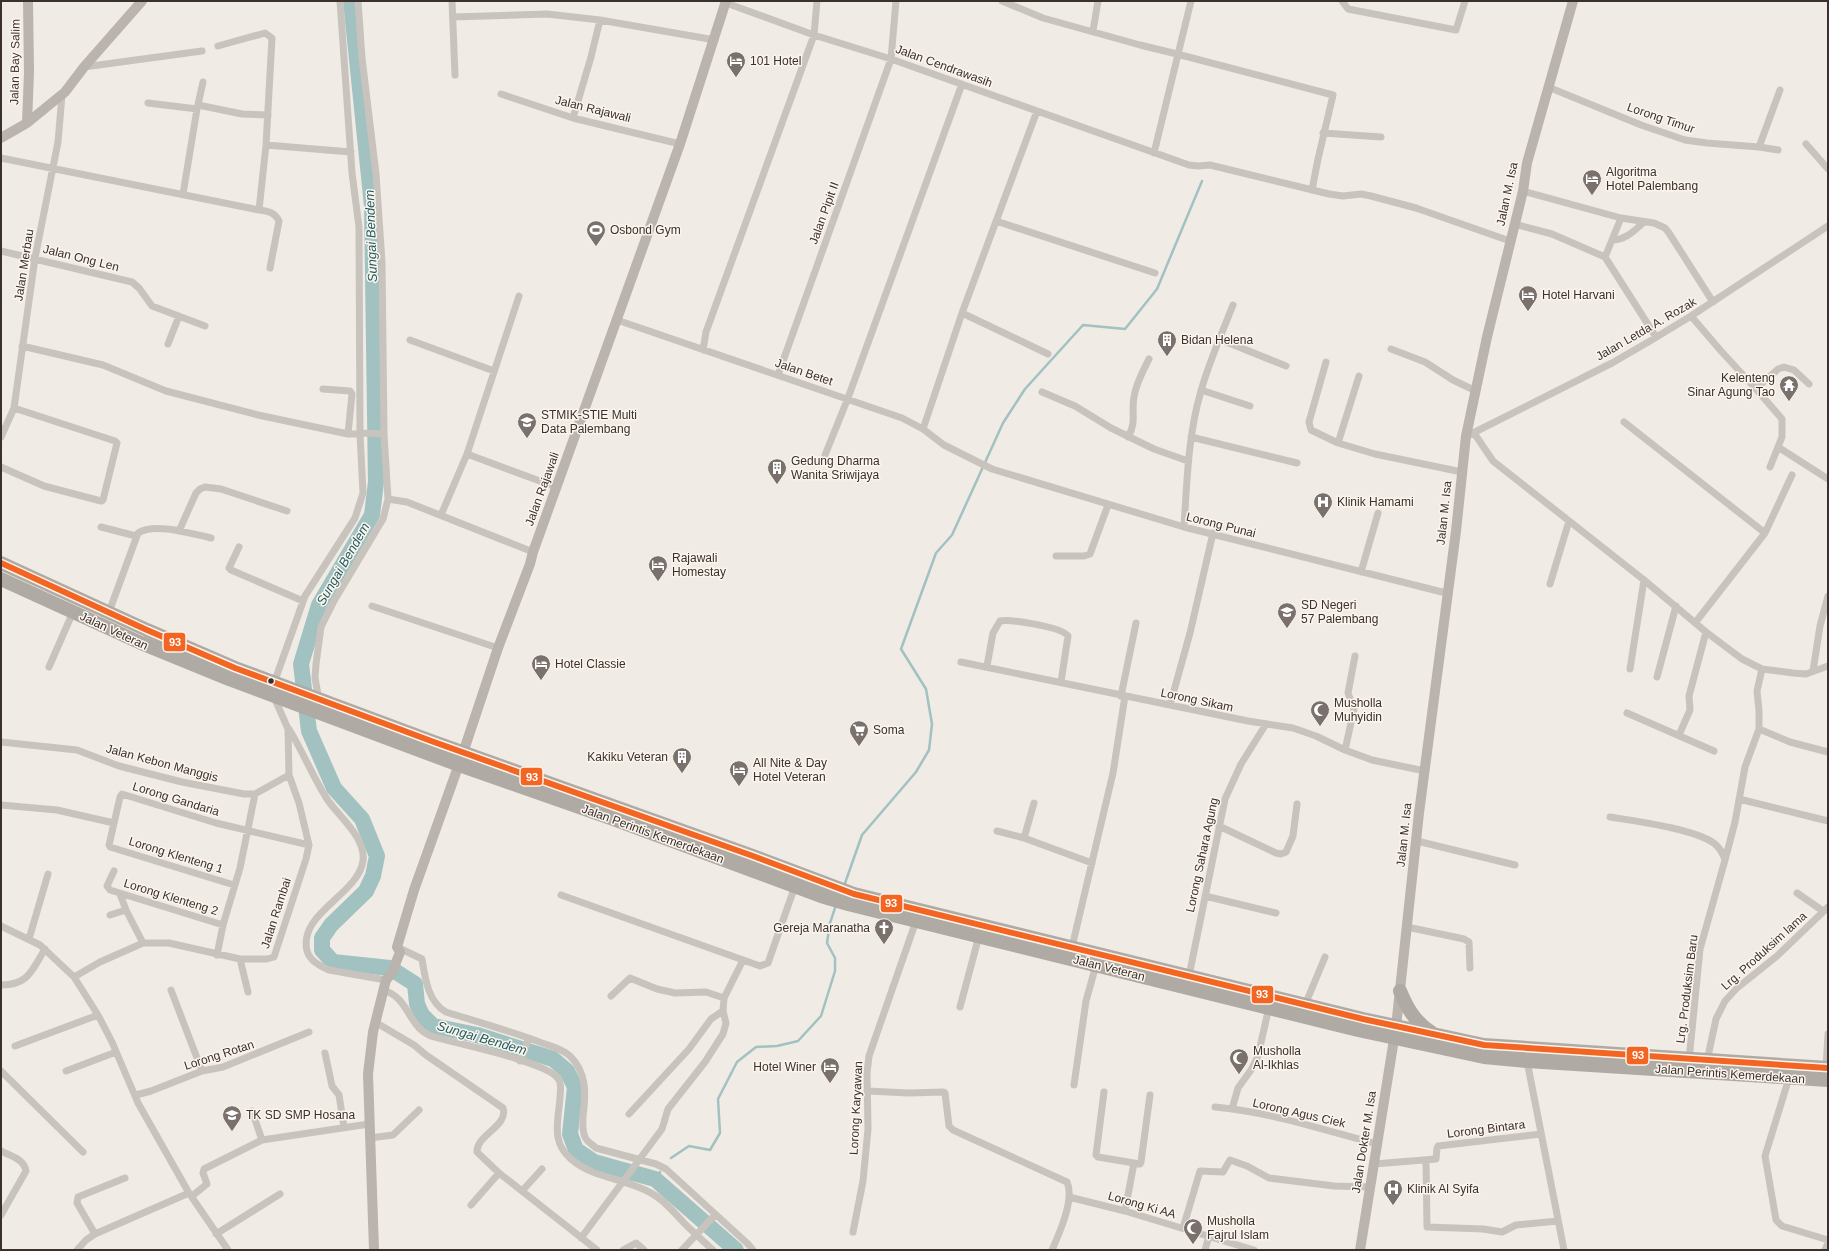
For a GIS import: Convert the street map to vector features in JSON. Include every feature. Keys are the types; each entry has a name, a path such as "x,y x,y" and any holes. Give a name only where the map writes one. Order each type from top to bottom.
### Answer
{"highway":[{"name":"Jalan Veteran","path":"1,563 212,658 278,691"},
{"name":"Jalan Veteran","path":"1,579 171,656 315,703 461,757"},
{"name":"Jalan Perintis Kemerdekaan","path":"461,757 621,822 851,899"},
{"name":"Jalan Veteran","path":"851,899 1072,947 1305,1005 1395,1032"},
{"name":"Jalan Veteran","path":"851,899 916,921 1269,1007 1395,1032"},
{"path":"1400,991 1412,1015 1420,1025 1435,1035"},
{"name":"Jalan Perintis Kemerdekaan","path":"1395,1032 1527,1061 1789,1078 1827,1072"},
{"path":"1395,1032 1435,1035 1484,1051 1707,1061 1827,1072"}],"street":[{"name":"Jalan Bay Salim","path":"27,123 29,72 28,1"},
{"path":"1,138 27,123 62,95 84,67 142,1"},
{"path":"278,691 303,601 354,518 363,493 359,227 351,152 340,1"},
{"path":"315,703 316,664 321,627 334,601 383,519 388,499 382,434 382,262 376,174 362,58 358,1"},
{"path":"452,1 455,75"},
{"path":"703,350 706,332 814,35 817,1"},
{"name":"Jalan Pipit II","path":"778,375 892,59 896,1"},
{"path":"1002,1 1043,18 1332,96 1312,190"},
{"path":"1093,31 1098,1"},
{"path":"1154,153 1191,1"},
{"path":"1342,1 1348,9 1456,30 1464,1"},
{"name":"Jalan M. Isa","path":"1395,1032 1424,771 1446,593 1456,531 1462,472 1470,435 1476,391 1510,241 1523,191 1527,163 1573,1"},
{"name":"Jalan Cendrawasih","path":"726,2 814,35 892,59 1189,165 1210,165 1337,195 1361,194 1371,196 1416,208 1510,241"},
{"name":"Jalan Rajawali","path":"374,1250 368,1074 375,1022 387,981 399,950 414,890 498,648 530,564 533,552 680,144 715,40 726,2"},
{"path":"453,17 547,14 600,20 715,40"},
{"path":"573,118 600,20"},
{"path":"218,46 265,33 272,38 266,145 259,210"},
{"path":"84,67 202,51"},
{"path":"183,194 203,82"},
{"path":"825,455 848,398 962,84"},
{"name":"Lorong Timur","path":"1548,87 1648,127 1685,140 1778,150"},
{"path":"1759,147 1780,90"},
{"name":"Jalan Rajawali","path":"501,94 573,118 680,144"},
{"name":"Jalan Merbau","path":"1,437 14,408 35,258 58,142 62,95"},
{"path":"148,103 198,107 242,114 268,116"},
{"path":"923,429 962,313 1037,111"},
{"path":"1323,133 1380,137"},
{"path":"1806,144 1828,168"},
{"path":"266,145 351,152"},
{"path":"1,158 271,212 275,214 279,221 270,268"},
{"path":"1523,191 1621,218 1659,225 1669,233 1713,302"},
{"path":"1605,258 1621,218"},
{"path":"996,221 1155,273"},
{"path":"1612,240 1619,240 1625,237 1644,222"},
{"path":"1514,224 1552,234 1592,250 1605,258 1656,337"},
{"name":"Jalan Letda A. Rozak","path":"1470,435 1612,363 1691,316 1828,226"},
{"name":"Jalan Ong Len","path":"1,251 132,282 139,288 152,306 179,316"},
{"path":"441,515 467,454 519,296"},
{"path":"1184,527 1188,461 1191,437 1201,390 1233,305"},
{"path":"962,313 1048,354"},
{"path":"168,344 179,316 205,326"},
{"path":"1691,316 1782,420 1783,430 1770,467"},
{"name":"Jalan Betet","path":"617,320 848,398 902,418 923,429 944,445 975,462 992,469"},
{"path":"1219,339 1286,366"},
{"path":"410,340 494,371"},
{"path":"22,346 103,365 166,390 258,415 348,434 382,434"},
{"path":"1391,349 1425,362 1453,380 1476,391"},
{"path":"1128,437 1134,424 1134,395 1149,359"},
{"path":"1326,362 1314,401 1309,426 1314,432 1338,443 1375,454 1462,472"},
{"path":"1756,389 1778,369 1784,367 1794,370 1810,384"},
{"path":"1338,443 1359,376"},
{"path":"323,389 350,391 352,394 348,434"},
{"path":"1201,390 1250,406"},
{"path":"1042,392 1075,406 1128,437 1154,449 1188,461"},
{"path":"1,467 44,486 101,501 103,500 117,443 115,440 14,408"},
{"path":"1624,422 1764,533"},
{"path":"1470,435 1493,461 1644,580 1706,632 1742,659 1762,668 1793,673 1806,674 1828,666"},
{"path":"1191,437 1297,463"},
{"path":"1778,447 1828,479"},
{"path":"467,454 556,488"},
{"name":"Lorong Punai","path":"992,469 1184,527 1213,533 1446,593"},
{"path":"1695,623 1764,533 1792,475"},
{"path":"180,531 196,493 205,487 221,489 287,511"},
{"path":"388,499 405,501 533,552"},
{"path":"1056,556 1084,556 1090,554 1108,505"},
{"path":"1361,572 1378,513"},
{"path":"1550,584 1569,521"},
{"path":"101,528 136,536"},
{"path":"109,612 136,536 146,529 180,531 211,538"},
{"path":"1170,705 1190,634 1213,533"},
{"path":"239,547 229,568 231,570 303,601"},
{"path":"1630,669 1644,580"},
{"path":"1813,671 1820,626 1828,596"},
{"path":"372,606 498,648"},
{"path":"1657,678 1676,606"},
{"path":"49,667 73,612"},
{"path":"987,666 993,633 1000,621 1013,621 1058,630 1066,633 1068,636 1061,682"},
{"path":"1072,947 1112,773 1123,696 1136,623"},
{"path":"1679,735 1690,710 1689,696 1706,632"},
{"path":"1345,750 1354,709 1348,693 1355,656"},
{"name":"Lorong Sikam","path":"961,662 987,666 1123,696 1304,731 1345,750 1372,760 1424,771"},
{"path":"1762,668 1757,691 1759,729 1790,742 1828,752"},
{"name":"Jalan Rambai","path":"74,977 100,962 143,943 169,942 217,955 240,959 267,960 274,957 306,859 309,845 299,803 290,775 288,729 278,691"},
{"path":"1627,713 1714,751"},
{"name":"Lorong Sahara Agung","path":"1189,976 1219,826 1228,790 1241,764 1266,724"},
{"path":"288,729 328,800 351,828 363,851 361,868 353,881 318,918 308,931 305,942 309,957 322,967 329,970 387,981 392,992 398,997 416,1026 428,1035 521,1059 547,1070 560,1080 561,1089 557,1127 558,1144 562,1150 586,1170 606,1178 626,1178 658,1197 712,1250"},
{"name":"Lrg. Produksim Baru","path":"1689,1060 1700,949 1726,860 1745,767 1759,729"},
{"name":"Jalan Kebon Manggis","path":"1,742 77,750 119,766 182,782 228,792 254,794"},
{"path":"217,955 223,925 248,831 254,794 290,775"},
{"name":"Lorong Gandaria","path":"114,823 120,797 124,794 248,831"},
{"path":"1739,799 1828,821"},
{"path":"1024,838 1034,803"},
{"path":"1219,826 1281,854 1286,852 1293,836 1297,804"},
{"path":"1,805 57,810 114,823"},
{"path":"1610,818 1641,822 1698,835 1717,846 1726,860"},
{"name":"Lorong Klenteng 1","path":"114,823 109,846 234,885"},
{"path":"248,831 309,845"},
{"path":"997,831 1024,838 1092,863"},
{"path":"1417,841 1515,865"},
{"name":"Lorong Klenteng 2","path":"114,871 107,886 110,890 223,925"},
{"path":"29,939 41,903 48,874"},
{"path":"561,894 760,966 768,963 798,880"},
{"path":"1797,893 1826,909"},
{"path":"120,894 126,910 143,943"},
{"path":"1205,896 1276,914"},
{"name":"Lrg. Produksim lama","path":"1707,1061 1716,1019 1725,1001 1737,988 1780,952 1826,909"},
{"path":"110,915 126,910"},
{"name":"Lorong Karyawan","path":"853,1232 863,1180 868,1129 867,1073 869,1056 916,921"},
{"path":"1,926 29,939 45,949 74,977 98,1015 136,1095 138,1103 190,1194 228,1250"},
{"path":"1407,927 1464,939 1469,942 1470,968"},
{"path":"960,1007 979,936"},
{"path":"1,985 18,984 23,981 29,976 45,949"},
{"path":"399,950 422,959 425,979 438,1008 566,1053 578,1066 585,1081 586,1090 583,1124 584,1136 588,1141 596,1148 638,1161 656,1164 671,1173 713,1217 748,1244 753,1250"},
{"path":"1305,1005 1325,957"},
{"path":"240,959 248,992"},
{"path":"581,1238 664,1127 668,1108 705,1062 723,1034 726,1020 722,1011 724,998 743,960"},
{"path":"1074,1085 1085,1007 1096,965"},
{"path":"611,996 630,978 657,989 675,993 706,992 724,998"},
{"path":"171,990 202,1071"},
{"path":"1232,1108 1238,1088 1251,1070 1258,1056 1269,1007"},
{"path":"629,1114 690,1050 711,1019 722,1011"},
{"path":"15,1046 98,1015"},
{"path":"375,1022 414,1045 426,1056 503,1108 503,1118 477,1148 477,1152 499,1173 597,1250"},
{"name":"Lorong Rotan","path":"136,1095 151,1091 202,1071 223,1067 309,1032"},
{"name":"Jalan Dokter M. Isa","path":"1360,1250 1395,1032"},
{"path":"1827,1072 1828,1034"},
{"path":"521,1059 528,1040"},
{"path":"66,1071 116,1052"},
{"path":"325,1053 332,1086 338,1095 344,1127"},
{"path":"1527,1061 1564,1250"},
{"path":"1,1071 83,1152"},
{"path":"1789,1078 1766,1156 1776,1220 1778,1224 1782,1226 1828,1241 1826,1250"},
{"path":"867,1091 908,1093 943,1092 945,1093 949,1126 953,1130 1067,1182 1069,1197 1060,1232 1052,1250"},
{"path":"1104,1092 1096,1155 1098,1157 1140,1164 1150,1095"},
{"name":"Lorong Agus Ciek","path":"1215,1107 1232,1108 1295,1122 1377,1144"},
{"path":"370,1138 393,1135 419,1110"},
{"path":"252,1111 262,1140"},
{"path":"77,1250 86,1240 95,1234 190,1194 207,1184 203,1173 204,1169 262,1140 369,1124"},
{"name":"Lorong Bintara","path":"1426,1160 1436,1159 1438,1146 1541,1134"},
{"path":"1,1151 22,1162 25,1165 26,1171 1,1215"},
{"path":"1182,1228 1200,1172 1223,1172 1228,1160 1248,1166 1269,1178 1334,1186 1370,1187"},
{"path":"1374,1164 1426,1160 1427,1227 1483,1229 1502,1232 1516,1225 1558,1221"},
{"path":"1125,1211 1134,1163"},
{"path":"522,1191 542,1169"},
{"path":"471,1205 499,1173"},
{"path":"95,1234 76,1203 78,1197 125,1178"},
{"path":"216,1234 280,1194"},
{"name":"Lorong Ki AA","path":"1069,1197 1125,1211 1254,1250"},
{"path":"682,1250 695,1234 713,1217"},
{"path":"1205,1250 1210,1236"},
{"path":"623,1250 636,1243 644,1250"}],"waterway":[{"name":"Sungai Bendem","path":"351,1 372,206 376,482 372,515 319,605 301,664 309,731 334,788 362,819 377,856 373,876 366,891 331,925 322,938 322,950 333,962 390,968 415,984 417,1004 422,1015 433,1026 477,1035 553,1059 567,1071 575,1087 570,1134 576,1150 594,1162 655,1179 736,1250"},
{"path":"844,886 862,835 916,772 929,750 932,724 926,689 901,649 936,553 952,535 1003,423 1025,389 1083,325 1125,329 1157,289 1202,181"},
{"path":"671,1158 689,1146 710,1150 720,1133 718,1099 737,1062 756,1047 777,1046 798,1041 821,1016 835,971 835,958 827,943 830,923 836,905"},
{"path":"655,1179 660,1172"}],"transit line":[{"name":"93","path":"1,563 147,630 235,668 434,742 753,856 854,894 1363,1019 1484,1045 1828,1068"}],"place":[{"name":"101 Hotel","path":"736,78"},
{"name":"Algoritma Hotel Palembang","path":"1592,196"},
{"name":"Osbond Gym","path":"596,247"},
{"name":"Hotel Harvani","path":"1528,312"},
{"name":"Bidan Helena","path":"1167,357"},
{"name":"Kelenteng Sinar Agung Tao","path":"1789,402"},
{"name":"STMIK-STIE Multi Data Palembang","path":"527,439"},
{"name":"Gedung Dharma Wanita Sriwijaya","path":"777,485"},
{"name":"Klinik Hamami","path":"1323,519"},
{"name":"Rajawali Homestay","path":"658,582"},
{"name":"SD Negeri 57 Palembang","path":"1287,629"},
{"name":"Hotel Classie","path":"541,681"},
{"name":"Musholla Muhyidin","path":"1320,727"},
{"name":"Soma","path":"859,747"},
{"name":"Kakiku Veteran","path":"682,774"},
{"name":"All Nite & Day Hotel Veteran","path":"739,787"},
{"name":"Gereja Maranatha","path":"884,945"},
{"name":"Musholla Al-Ikhlas","path":"1239,1075"},
{"name":"Hotel Winer","path":"830,1084"},
{"name":"TK SD SMP Hosana","path":"232,1132"},
{"name":"Klinik Al Syifa","path":"1393,1206"},
{"name":"Musholla Fajrul Islam","path":"1193,1245"}]}
